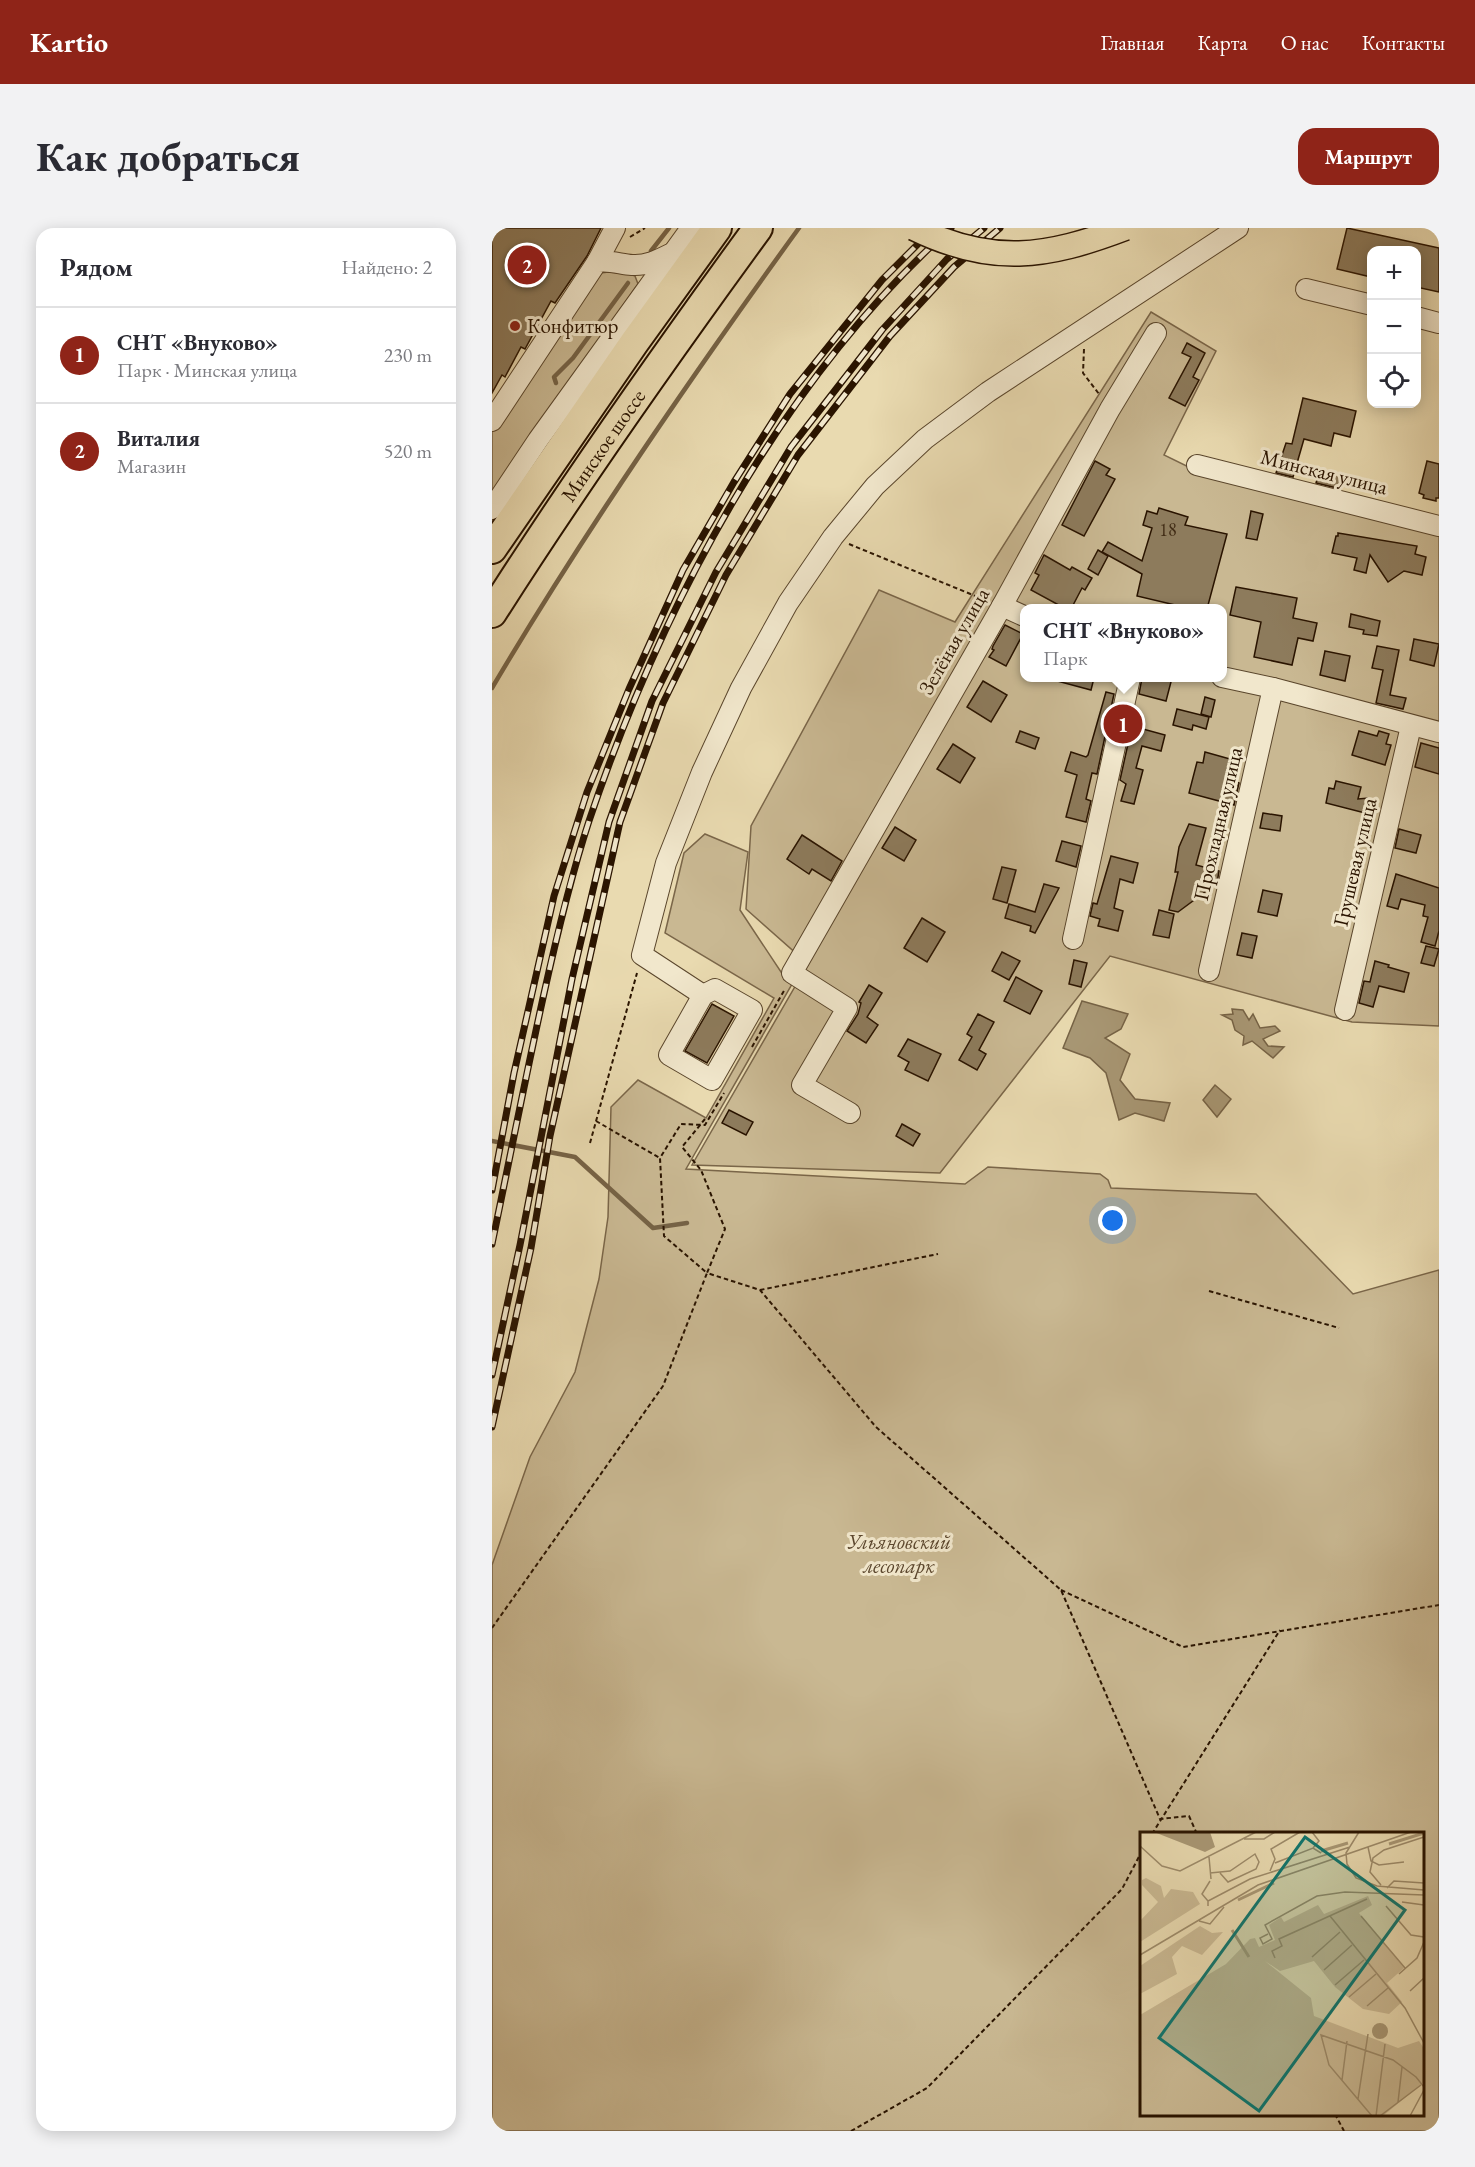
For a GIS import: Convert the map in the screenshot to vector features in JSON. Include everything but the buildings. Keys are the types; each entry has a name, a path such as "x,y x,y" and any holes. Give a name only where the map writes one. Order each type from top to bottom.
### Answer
{"highway":[{"name":"Минское шоссе","path":"492,549 633,343 682,258 717,228"},
{"name":"Минское шоссе","path":"492,613 626,411 758,228"}],"main road":[{"path":"914,228 965,248 993,254 1021,254 1061,249 1125,228"}],"street":[{"path":"492,421 597,262 615,228"},
{"path":"492,509 538,440 682,258 691,228"},
{"path":"703,995 642,955 666,863 702,772 746,679 788,603 833,537 875,486 925,439 988,392 1238,228"},
{"path":"597,262 612,261 634,265 682,258"},
{"path":"1306,289 1367,304"},
{"path":"1421,318 1439,322"},
{"name":"Зелёная улица","path":"850,1113 801,1085 847,1008 792,973 1002,606 1110,409 1156,333"},
{"name":"Минская улица","path":"1197,465 1439,526"},
{"path":"1002,606 1020,614"},
{"path":"1227,678 1439,732"},
{"path":"1073,939 1129,682"},
{"name":"Прохладная улица","path":"1209,970 1273,688"},
{"name":"Грушевая улица","path":"1346,1010 1411,726"},
{"path":"715,988 752,1010 712,1080 669,1055 703,995 715,988"}],"path":[{"path":"1085,328 1083,373 1110,409"},
{"path":"833,537 1002,606"},
{"path":"590,1143 642,955"},
{"path":"492,1628 663,1386 725,1229 700,1170 682,1148 705,1119"},
{"path":"596,1122 660,1158"},
{"path":"662,1221 664,1236 707,1273 760,1290 938,1254"},
{"path":"760,1290 876,1427 1061,1590 1183,1647 1439,1605"},
{"path":"1209,1291 1339,1328"},
{"path":"1061,1590 1160,1819"},
{"path":"1153,1832 1280,1630"},
{"path":"1160,1819 1189,1816 1196,1832"},
{"path":"851,2131 927,2088 1122,1889 1140,1855"},
{"path":"1336,2116 1344,2131"}],"green space":[{"path":"600,273 635,276 638,284 492,494 492,431"},
{"path":"1151,312 1216,351 1164,455 1211,478 1439,534 1439,1026 1352,1022 1110,956 940,1173 692,1165 808,964 746,909 751,826 879,590 955,622"},
{"name":"Ульяновский лесопарк","path":"705,834 748,852 740,910 783,975 792,984 686,1169 965,1184 988,1167 1100,1174 1108,1180 1111,1188 1256,1194 1353,1294 1439,1270 1439,2131 492,2131 492,1565 530,1457 575,1372 599,1279 608,1217 611,1107 638,1080 706,1118 774,998 665,933 684,853"}],"shaded area":[{"path":"1082,1001 1128,1014 1121,1029 1105,1038 1130,1054 1120,1080 1135,1099 1170,1103 1164,1121 1135,1113 1119,1120 1106,1073 1090,1058 1063,1048"},
{"path":"1232,1009 1243,1010 1249,1020 1253,1014 1260,1028 1275,1026 1280,1031 1263,1039 1268,1046 1284,1047 1273,1058 1252,1041 1243,1045 1244,1036 1235,1030 1232,1020 1222,1015 1233,1014"},
{"path":"1215,1085 1231,1099 1217,1117 1203,1100"}],"waterway":[{"path":"651,251 669,228"},
{"path":"492,688 564,570 640,454 799,228"},
{"path":"556,383 554,377 573,358 628,283"},
{"path":"492,1141 575,1157 653,1228 687,1223"}],"railway":[{"path":"492,1190 514,1073 554,896 587,792 629,689 683,570 734,482 790,394 882,280 934,228"},
{"path":"492,1244 543,998 570,887 589,821 618,740 652,659 690,579 733,501 781,426 833,355 890,288 951,228"},
{"path":"492,1375 572,979 609,822 652,701 716,572 791,447 882,330 947,259 984,228"},
{"path":"492,1427 531,1248 550,1136 620,822 663,703 726,575 798,455 890,336 954,267 1000,228"}],"place":[{"name":"Виталия","path":"527,265"},
{"name":"Конфитюр","path":"515,326"},
{"name":"СНТ «Внуково»","path":"1123,724"}]}
